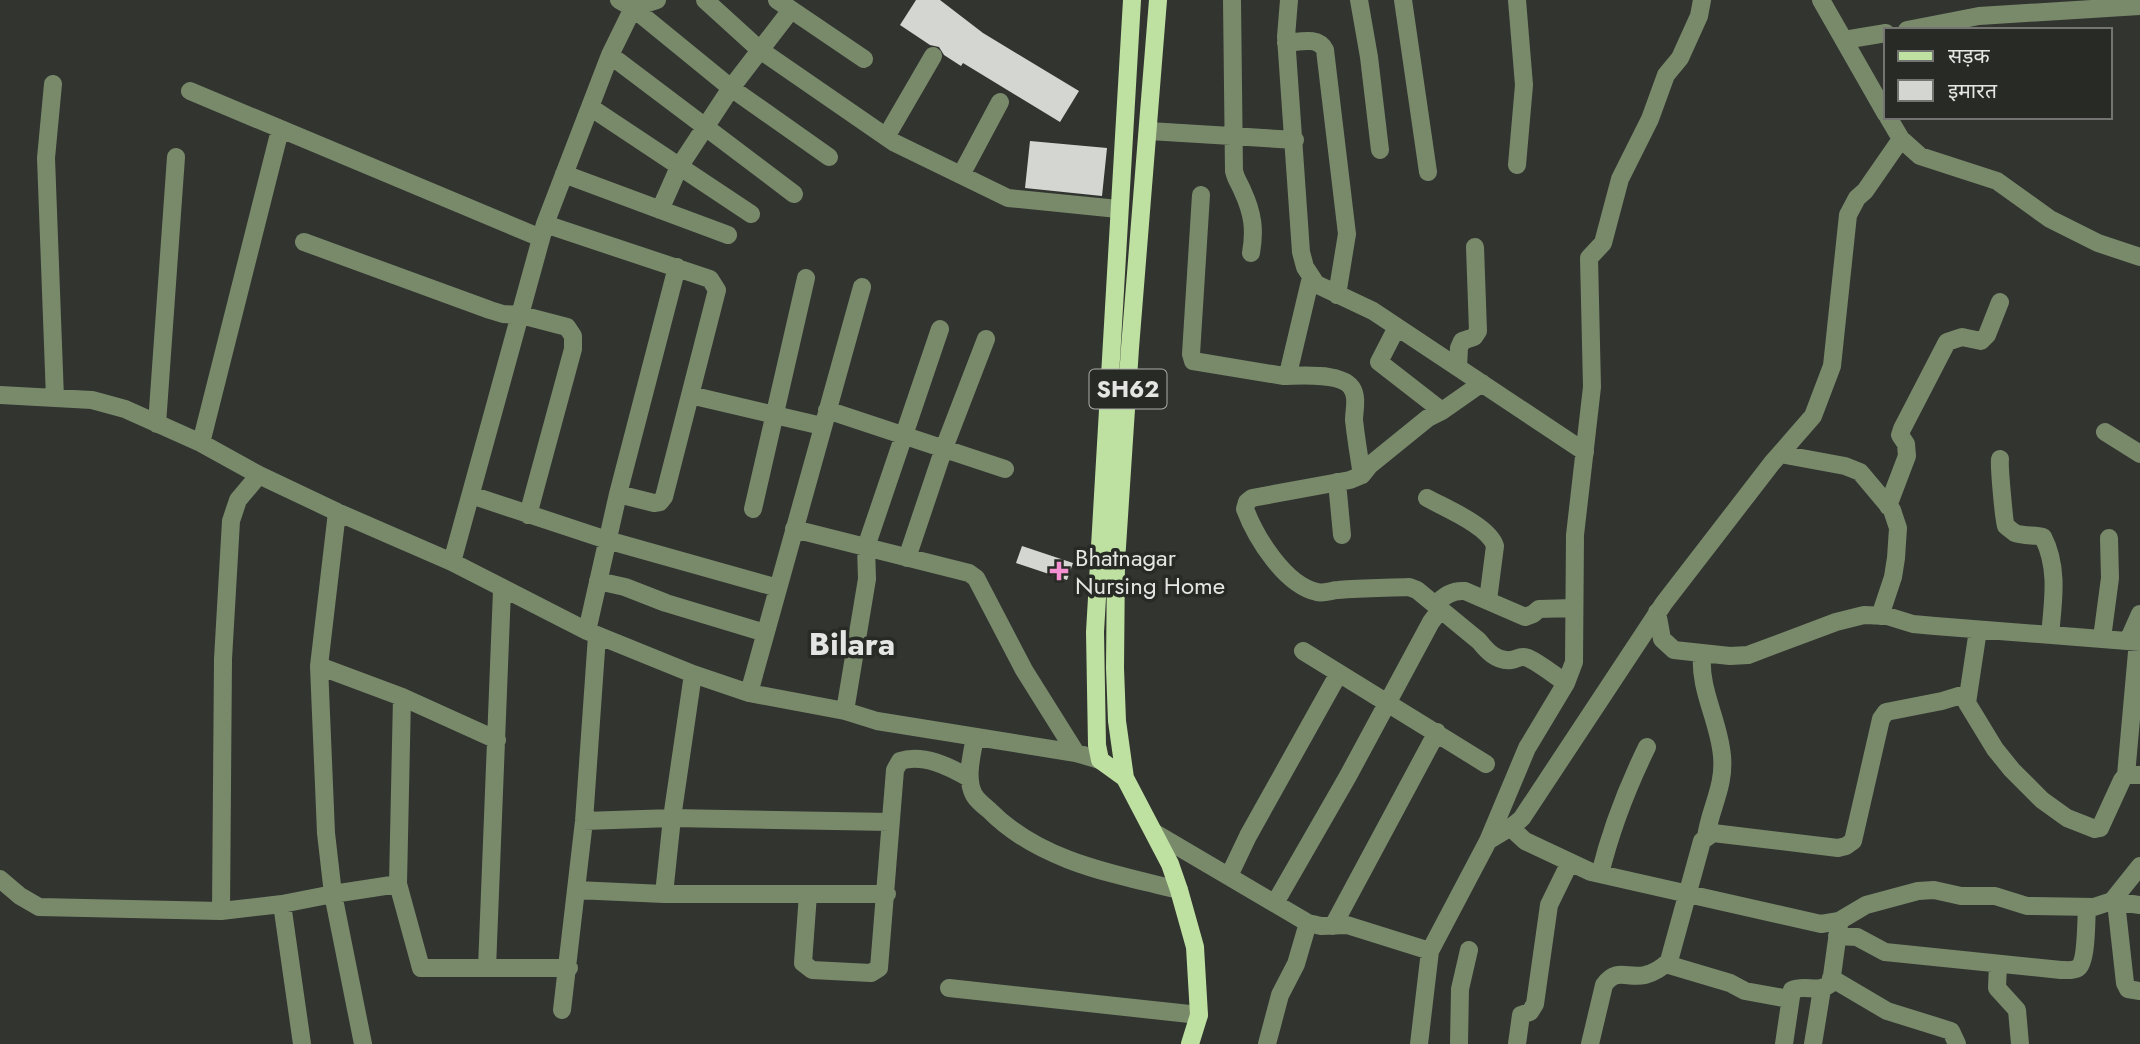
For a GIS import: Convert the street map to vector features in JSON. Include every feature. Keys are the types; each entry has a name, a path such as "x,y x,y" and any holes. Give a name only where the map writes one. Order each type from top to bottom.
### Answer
{"main road":[{"path":"1125,778 1100,760 1097,745 1095,632 1132,0"},
{"name":"SH62","path":"1158,0 1116,562 1115,668 1117,721 1125,778 1155,832 1180,890 1195,947 1199,1015 1190,1044"}],"street":[{"path":"626,4 657,0"},
{"path":"705,0 760,50 886,137 961,175 1008,198 1118,209"},
{"path":"1232,0 1236,180 1252,212 1255,229 1251,253"},
{"path":"1289,0 1286,43 1301,252 1311,277 1316,284 1373,311 1586,452"},
{"path":"1359,0 1380,150"},
{"path":"1403,0 1428,172"},
{"path":"1517,0 1524,85 1517,165"},
{"path":"1419,1044 1430,951 1489,841 1527,748 1566,683 1574,662 1575,535 1592,387 1589,258 1603,243 1623,171 1650,119 1666,75 1680,58 1699,16 1702,0"},
{"path":"1821,0 1884,110"},
{"path":"452,562 543,231 610,55 626,4"},
{"path":"626,4 731,88 829,157"},
{"path":"660,210 679,167 731,88 760,50 784,5 864,59"},
{"path":"1917,28 1979,16 2140,6"},
{"path":"1844,40 1884,33"},
{"path":"1286,43 1316,41 1325,50 1347,234 1337,295"},
{"path":"610,55 794,194"},
{"path":"886,137 933,56"},
{"path":"53,84 48,118 46,170 55,398"},
{"path":"190,91 280,130 543,231 677,267 710,279 717,290 664,497 660,502 654,503 618,494"},
{"path":"961,175 1000,102"},
{"path":"590,107 751,215"},
{"path":"1889,119 1901,139 1920,156 1997,181 2050,219 2098,243 2140,257"},
{"path":"201,443 280,130"},
{"path":"1149,131 1295,140"},
{"path":"1489,841 1522,818 1657,612 1780,454 1813,416 1832,366 1848,215 1857,198 1865,191 1901,139"},
{"path":"157,424 176,157"},
{"path":"564,174 728,235"},
{"path":"1202,195 1191,354 1194,361 1284,376 1338,379 1354,392 1354,417 1362,475"},
{"path":"304,242 490,310 568,327 573,336 573,349 528,515"},
{"path":"1458,367 1462,341 1474,337 1478,331 1475,247"},
{"path":"562,1010 584,821 592,634 598,581 677,267"},
{"path":"1284,376 1290,369 1311,277"},
{"path":"753,509 806,278"},
{"path":"749,692 862,287"},
{"path":"1888,506 1907,456 1906,444 1900,435 1902,429 1947,342 1962,337 1981,341 1987,335 2000,302"},
{"path":"1397,327 1379,362 1442,411"},
{"path":"845,711 867,579 866,547 940,329"},
{"path":"907,558 944,448 986,339"},
{"path":"1482,383 1429,418 1370,465 1362,475 1350,480 1252,498 1245,509 1277,564 1289,577 1319,593 1409,587 1417,590 1479,640 1485,650 1496,658 1528,659 1566,683"},
{"path":"690,395 775,414 825,418 904,436 1005,469"},
{"path":"0,396 106,402 201,443 259,475 337,512 452,562 592,634 693,674 749,692 845,711 877,721 1076,753 1100,760"},
{"path":"2105,432 2140,454"},
{"path":"1780,454 1845,466 1860,472 1892,510 1898,528 1896,558 1893,577 1880,616"},
{"path":"2000,459 2003,514 2007,526 2015,533 2043,537 2047,545 2055,581 2050,635"},
{"path":"221,911 223,659 231,521 238,499 259,475"},
{"path":"1337,482 1342,535"},
{"path":"471,495 607,540 778,588"},
{"path":"1427,498 1466,519 1493,539 1495,546 1488,600"},
{"path":"337,512 319,666 326,833 333,894 363,1044"},
{"path":"794,529 969,573 976,578 1024,670 1076,753"},
{"path":"2102,638 2110,578 2109,538"},
{"path":"598,581 625,587 765,633"},
{"path":"486,968 502,590"},
{"path":"1275,903 1348,776 1437,607 1448,593 1458,590 1525,617 1539,609 1574,608"},
{"path":"1657,612 1662,639 1666,645 1674,650 1702,654 1748,655 1836,622 1864,615 1913,624 2135,641"},
{"path":"1978,630 1968,703 1995,749 2012,770 2042,800 2067,818 2095,830 2100,828 2122,780 2133,775 2135,641 2140,614"},
{"path":"1303,651 1486,764"},
{"path":"1702,654 1700,674 1718,731 1722,758 1720,790 1708,822 1706,837"},
{"path":"319,666 402,697 497,740"},
{"path":"1229,876 1248,836 1339,673"},
{"path":"664,894 693,674"},
{"path":"1590,1044 1604,985 1610,977 1619,974 1644,975 1666,964 1674,949 1702,841 1706,837 1713,833 1838,848 1846,846 1853,841 1881,719 1886,712 1968,693"},
{"path":"402,697 398,884 421,968 569,968"},
{"path":"1332,926 1437,732"},
{"path":"975,737 969,778 974,795 1007,828 1058,856 1180,890"},
{"path":"1600,874 1608,839 1621,803 1647,747"},
{"path":"808,894 803,963 811,970 871,973 879,968 895,770 900,761 909,758 951,767 969,778"},
{"path":"584,821 672,818 891,822"},
{"path":"1511,828 1525,841 1600,874 1838,928 1885,952 2075,970 2080,967 2083,958 2087,907"},
{"path":"1155,832 1308,923 1321,926 1347,925 1430,951"},
{"path":"1517,1044 1521,1016 1530,1012 1535,1004 1549,905 1570,862"},
{"path":"2140,866 2114,902 2125,983 2128,989 2140,991"},
{"path":"0,879 20,896 39,907 221,911 282,904 398,884"},
{"path":"576,890 664,894 887,894"},
{"path":"1813,1044 1838,928 1866,905 1917,891 1934,890 1961,896 1995,896 2027,906 2087,907 2114,902 2140,905"},
{"path":"282,904 302,1044"},
{"path":"1267,1044 1280,995 1296,964 1308,923"},
{"path":"1459,1044 1460,989 1468,950"},
{"path":"1666,964 1730,982 1745,991 1789,999"},
{"path":"1998,964 1997,988 2017,1010 2020,1044"},
{"path":"1784,1044 1792,990 1826,983 1887,1011 1951,1031 1957,1044"},
{"path":"949,988 1199,1015"}],"building":[{"path":"916,0 940,0 983,33 1079,91 1060,122 963,63 961,66 944,55 939,47 930,45 900,25"},
{"path":"1030,141 1107,148 1102,196 1025,188"},
{"path":"1022,546 1073,563 1067,580 1016,563"}],"place":[{"name":"Bhatnagar Nursing Home","path":"1059,571"}],"district":[{"name":"Bilara","path":"852,644"}]}
